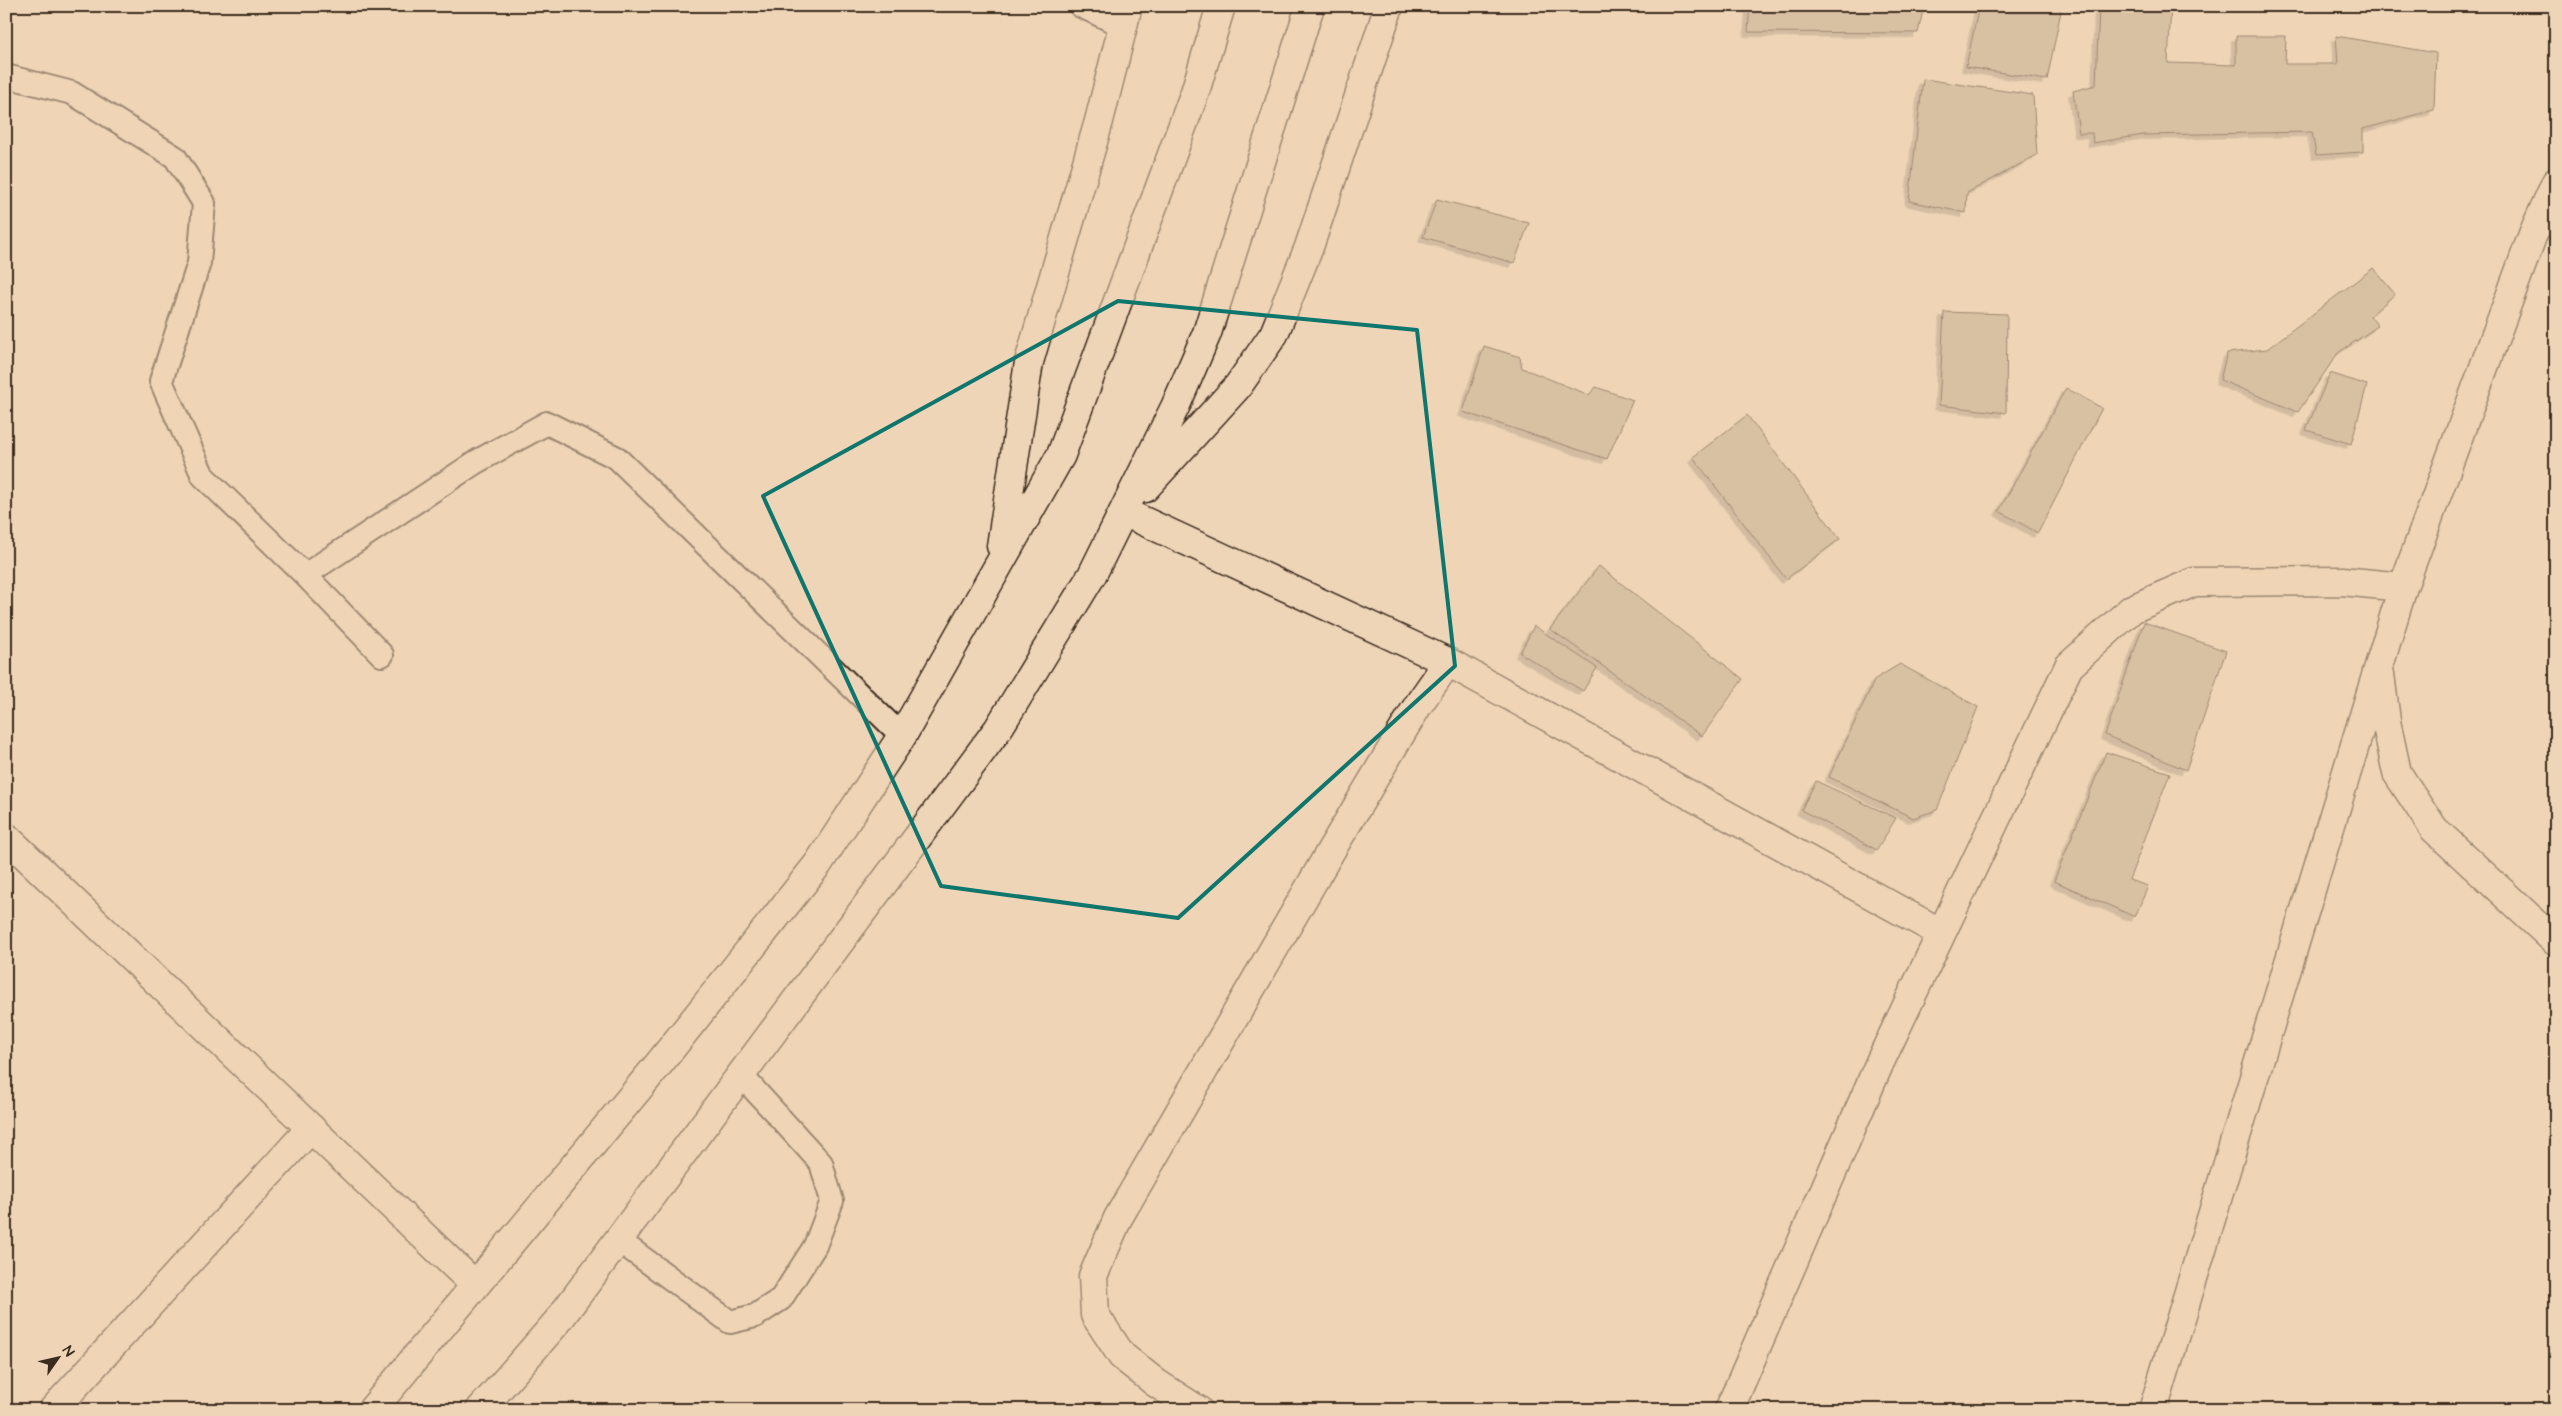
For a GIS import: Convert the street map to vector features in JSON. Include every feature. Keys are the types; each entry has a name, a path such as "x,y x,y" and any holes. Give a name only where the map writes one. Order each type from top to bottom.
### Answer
{"street":[{"path":"372,1410 658,1065 818,864 902,736 998,563 1061,455 1195,92 1221,6"},
{"path":"480,1410 558,1321 998,729 1092,575 1176,405 1207,333 1310,6"},
{"path":"1124,512 1238,386 1274,334 1309,247 1389,6"},
{"path":"998,563 1029,362 1098,122 1126,16"},
{"path":"2153,1410 2404,587 2533,234 2556,182"},
{"path":"1124,512 1448,662 1941,933"},
{"path":"1729,1410 1880,1062 2069,666 2132,609 2194,582 2342,581 2404,587"},
{"path":"1198,1410 1156,1383 1122,1356 1095,1315 1093,1276 1118,1218 1330,852 1418,705 1448,662"},
{"path":"2379,666 2386,721 2397,773 2434,829 2556,942"},
{"path":"6,837 475,1285"},
{"path":"53,1410 311,1128"}],"lane":[{"path":"1081,6 1126,16"},
{"path":"6,76 72,94 175,158 204,202 199,263 161,381 203,476 305,575 382,655"},
{"path":"305,575 476,462 547,423 617,458 902,736"},
{"path":"618,1240 730,1322 755,1316 781,1299 815,1246 832,1201 821,1163 741,1075"}],"highlighted area":[{"path":"1118,301 1417,330 1455,666 1178,918 941,886 763,496"}],"building":[{"path":"1750,6 1924,6 1918,33 1748,32"},
{"path":"1979,6 2062,6 2047,80 1966,67"},
{"path":"2099,6 2171,6 2168,63 2236,65 2236,36 2286,36 2285,64 2338,64 2336,36 2436,53 2434,110 2363,129 2363,152 2316,155 2312,132 2143,135 2093,143 2092,133 2079,133 2073,91 2096,85"},
{"path":"1923,79 2033,95 2037,155 1967,193 1966,213 1909,201"},
{"path":"1437,199 1529,223 1514,263 1423,237"},
{"path":"2373,268 2395,294 2370,316 2378,326 2338,353 2298,412 2220,380 2227,353 2267,349"},
{"path":"1944,312 2007,314 2006,413 1939,405"},
{"path":"1484,346 1520,357 1522,368 1589,395 1596,387 1633,400 1607,459 1463,412"},
{"path":"2330,373 2367,385 2351,444 2306,430"},
{"path":"2066,388 2102,408 2038,533 1999,511"},
{"path":"1747,415 1840,539 1786,579 1693,457"},
{"path":"1599,566 1743,679 1702,736 1550,629"},
{"path":"2144,622 2226,651 2186,770 2105,735"},
{"path":"1534,626 1597,668 1583,691 1520,653"},
{"path":"1900,664 1978,707 1937,810 1913,818 1829,777 1875,679"},
{"path":"2106,752 2170,773 2129,880 2148,886 2135,917 2054,881"},
{"path":"1816,781 1896,818 1877,850 1801,810"}]}
